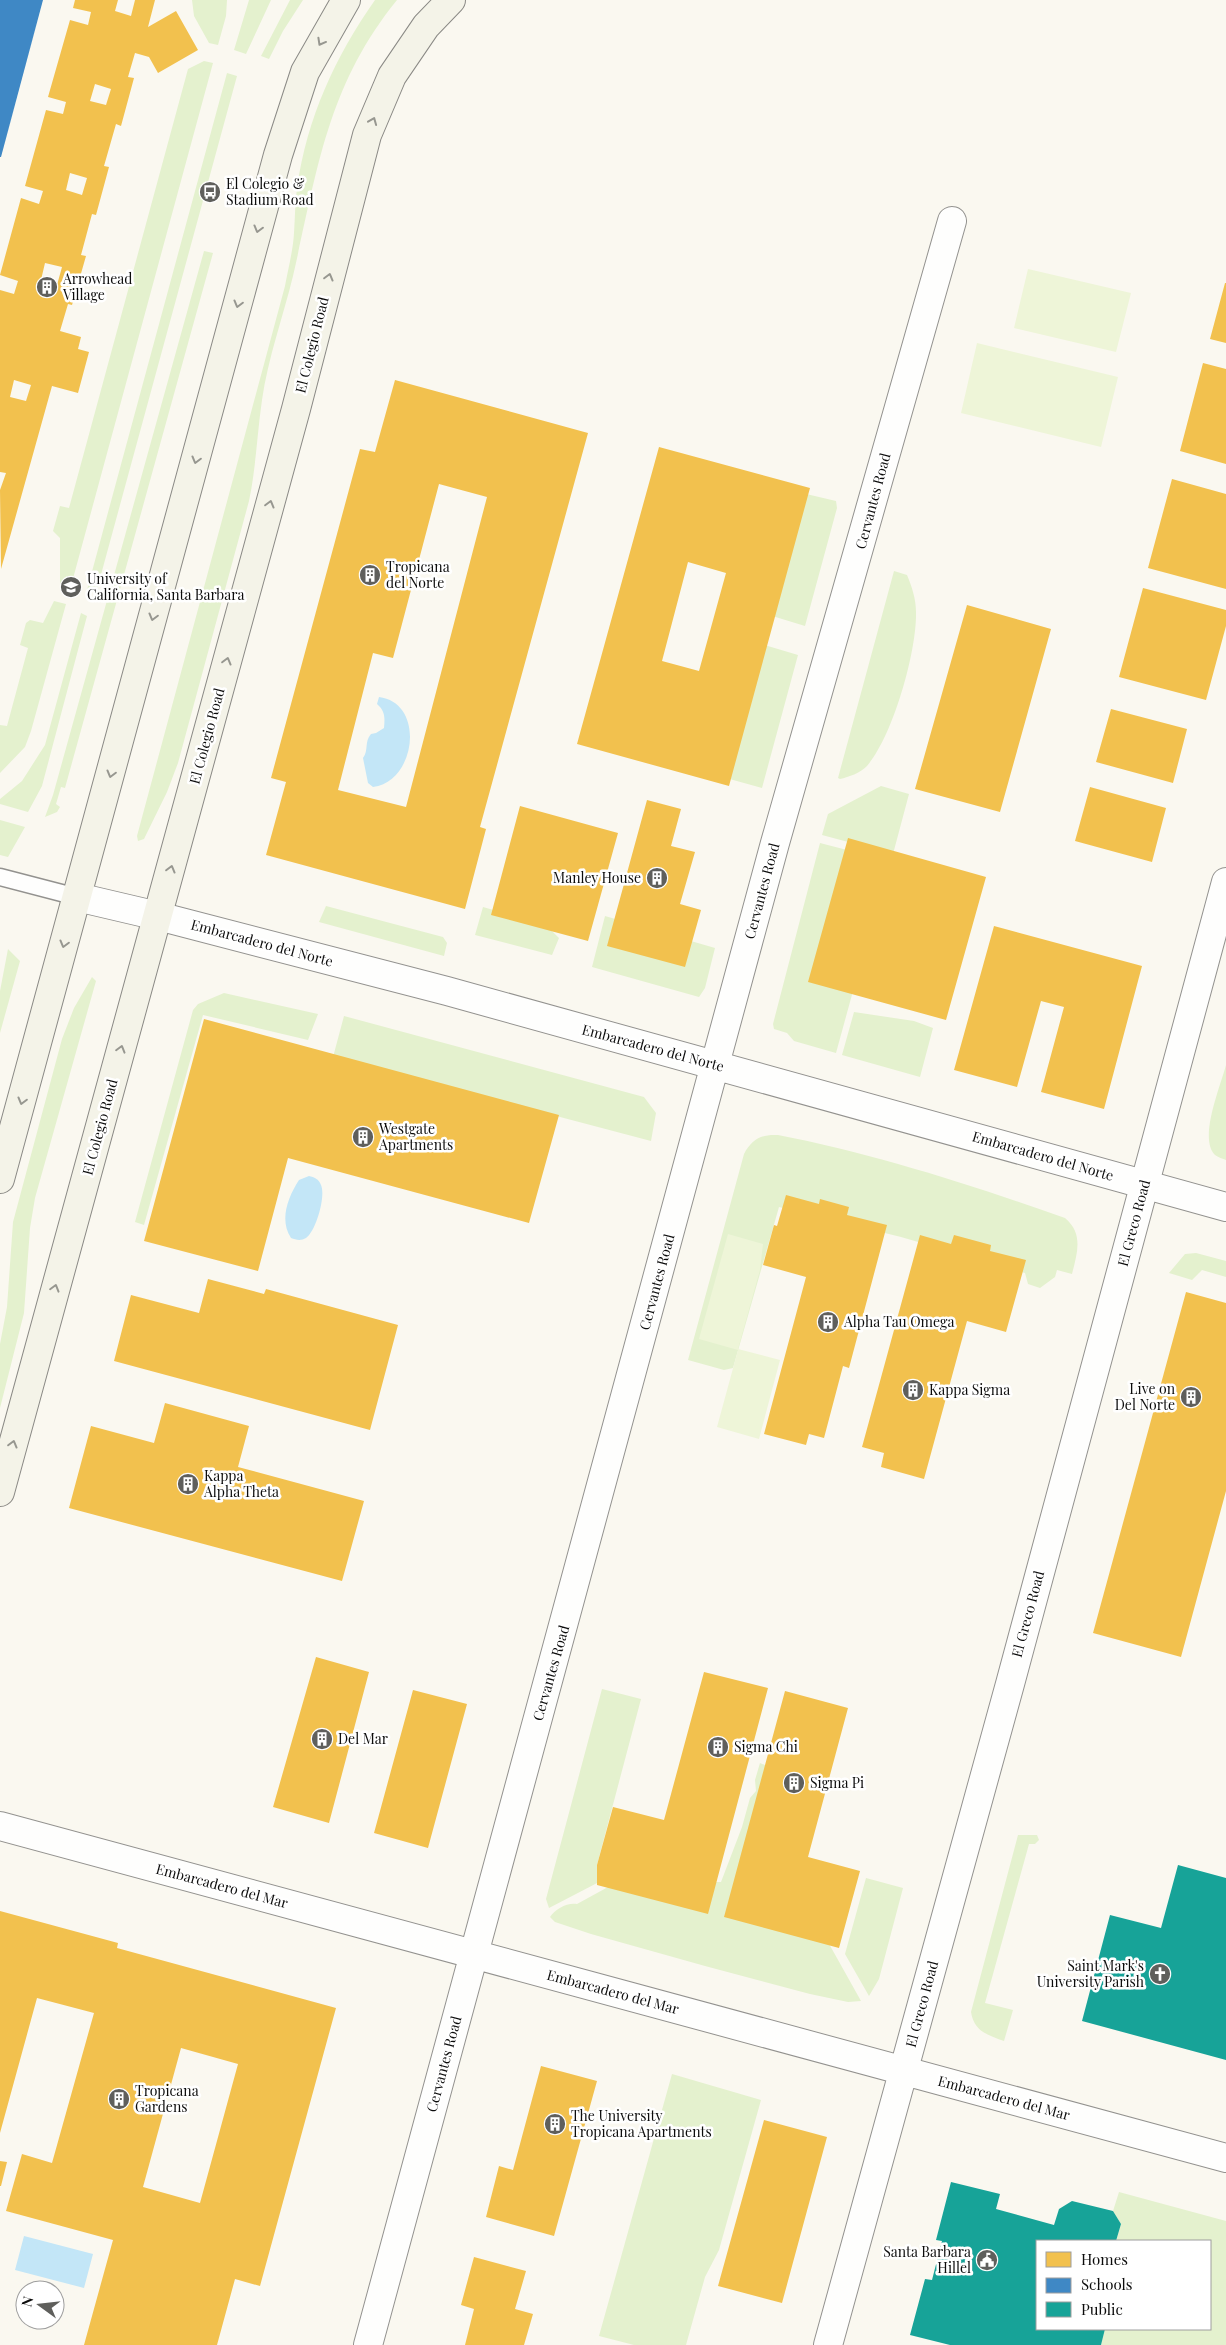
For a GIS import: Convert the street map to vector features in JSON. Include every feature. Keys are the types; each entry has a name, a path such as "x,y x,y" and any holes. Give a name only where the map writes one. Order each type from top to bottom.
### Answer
{"main road":[{"path":"0,1179 278,155 305,72 346,0"},
{"name":"El Colegio Road","path":"0,1492 296,409 367,135 392,76 426,26 451,0"}],"street":[{"name":"Cervantes Road","path":"368,2345 775,843 952,221"},
{"name":"El Greco Road","path":"828,2345 1226,882"},
{"name":"Embarcadero del Norte","path":"77,897 158,916 715,1065 1226,1208"},
{"name":"Embarcadero del Mar","path":"0,1826 1226,2158"}],"lane":[{"path":"0,877 77,897"}],"green space":[{"path":"192,0 227,0 226,16 218,45 209,43 194,16"},
{"path":"249,0 271,0 246,54 234,50"},
{"path":"290,0 303,0 283,31 269,59 261,56"},
{"path":"375,0 397,0 373,32 355,65 328,131 318,166 293,276 268,369 262,400 249,501 178,763 167,792 144,839 138,841 137,836 285,286 292,253 297,188 308,137 335,66"},
{"path":"204,61 213,63 71,586 60,583 60,538 53,531 60,506 69,508 188,69"},
{"path":"227,73 237,76 96,593 87,590"},
{"path":"204,251 213,253 65,788 61,787 56,804 60,807 57,812 45,817 53,795"},
{"path":"1028,269 1131,293 1116,352 1014,328"},
{"path":"977,343 1118,377 1101,447 961,413"},
{"path":"802,493 836,501 837,508 805,626 769,615"},
{"path":"894,571 907,575 915,602 915,629 908,670 894,714 877,752 867,766 854,774 840,779 838,778"},
{"path":"54,601 66,604 31,731 25,747 0,773 0,725 7,726 28,648 20,645 26,623 30,620 43,623"},
{"path":"81,613 87,616 42,786 28,812 0,804 0,799 22,781 45,745"},
{"path":"761,644 798,655 762,788 726,778"},
{"path":"881,786 909,794 893,854 822,835 828,814"},
{"path":"0,820 25,827 8,857 0,855"},
{"path":"820,843 847,850 853,991 836,1053 794,1041 787,1033 774,1029 773,1024"},
{"path":"326,906 443,937 447,943 444,956 319,922"},
{"path":"483,907 546,925 559,938 552,955 475,935"},
{"path":"605,916 715,948 705,988 699,997 592,967"},
{"path":"8,949 20,961 0,1033 0,991"},
{"path":"92,977 96,981 35,1198 30,1228 24,1313 0,1408 0,1344 7,1307 13,1222 62,1039 74,1008"},
{"path":"224,993 318,1014 308,1040 203,1015 144,1225 135,1222 193,1010 198,1004"},
{"path":"854,1012 914,1021 933,1028 920,1077 842,1055"},
{"path":"344,1016 644,1097 656,1113 651,1141 333,1057"},
{"path":"1226,1065 1226,1160 1215,1155 1210,1147 1209,1137 1212,1112"},
{"path":"767,1135 778,1135 814,1142 923,1171 1065,1218 1075,1231 1078,1244 1072,1274 1057,1270 1055,1277 1040,1288 1028,1284 1025,1273 901,1237 779,1207 733,1368 724,1370 688,1360 744,1154 758,1138"},
{"path":"728,1234 763,1244 760,1270 738,1349 780,1360 759,1439 717,1427 738,1350 699,1339"},
{"path":"1196,1253 1226,1261 1226,1277 1202,1270 1192,1280 1169,1273 1185,1254"},
{"path":"602,1689 641,1699 597,1865 601,1881 549,1908 546,1899"},
{"path":"760,1763 777,1770 828,1942 861,2001 848,2002 810,1994 705,1966 591,1934 555,1922 550,1917 562,1907 577,1904 619,1881 721,1882 742,1827 750,1798 756,1791 755,1780"},
{"path":"1018,1835 1037,1835 1039,1840 1035,1844 1029,1844 985,2003 1013,2010 1004,2041 978,2028 971,2012"},
{"path":"866,1878 903,1888 879,1979 869,1996 845,1954"},
{"path":"672,2074 761,2100 719,2250 705,2277 686,2345 634,2345 599,2336"},
{"path":"1119,2192 1226,2221 1226,2345 1101,2345 1105,2330 1211,2330 1211,2240 1116,2240 1121,2224 1113,2211"}],"water":[{"path":"379,697 394,702 404,713 409,727 410,742 406,758 399,772 388,782 373,787 368,783 363,758 371,734 384,728 384,714 377,704"},
{"path":"309,1176 319,1181 321,1185 321,1205 310,1234 304,1239 297,1240 291,1238 287,1231 286,1209 291,1194 299,1180"},
{"path":"24,2236 93,2254 84,2288 65,2283 65,2280 53,2280 15,2270"}],"building: Homes":[{"name":"Arrowhead Village","path":"75,0 118,0 115,11 131,16 135,0 155,0 148,27 176,11 198,50 158,73 149,57 135,53 128,77 134,78 121,126 116,124 104,166 109,167 96,215 92,214 81,255 86,256 72,305 68,304 60,331 81,337 78,349 89,352 78,393 52,386 1,569 0,490 6,473 0,472 0,290 14,294 18,281 0,275 21,198 39,204 43,191 25,186 46,110 63,114 66,102 48,97 70,20 88,25 91,12 73,8","holes":["95,84 111,89 106,105 90,101","70,173 87,178 82,195 66,190","45,263 62,267 57,285 41,280","14,380 31,385 26,401 10,397"]},
{"path":"1226,283 1226,343 1210,339"},
{"path":"1203,363 1226,369 1226,464 1180,451"},
{"name":"Tropicana del Norte","path":"395,380 588,433 480,827 486,829 465,909 266,855 286,782 271,778 360,449 375,452","holes":["439,484 487,497 406,807 338,790 373,653 393,658"]},
{"path":"659,447 810,488 729,786 577,744","holes":["688,562 726,573 699,671 662,661"]},
{"path":"1172,479 1226,494 1226,589 1148,568"},
{"path":"1143,588 1226,610 1226,626 1206,700 1119,677"},
{"path":"967,605 1051,629 1000,812 915,789"},
{"path":"1111,709 1187,729 1173,783 1096,762"},
{"path":"1090,787 1166,808 1152,862 1075,841"},
{"name":"Manley House","path":"647,800 681,809 671,846 695,852 680,904 701,910 685,967 607,946"},
{"path":"520,806 618,833 588,941 491,915"},
{"path":"848,838 986,877 946,1020 808,982"},
{"path":"994,926 1142,966 1104,1109 1041,1092 1064,1007 1041,1001 1017,1087 954,1070"},
{"name":"Westgate Apartments","path":"204,1019 559,1115 529,1223 288,1158 258,1271 144,1241"},
{"name":"Alpha Tau Omega","path":"786,1195 819,1204 820,1199 849,1207 847,1215 887,1225 849,1368 843,1366 824,1438 809,1434 806,1445 764,1434 806,1277 763,1265 774,1225 777,1226"},
{"name":"Kappa Sigma","path":"920,1235 951,1244 954,1235 991,1245 990,1251 1026,1260 1006,1332 967,1321 924,1479 881,1467 884,1453 862,1447"},
{"path":"208,1279 264,1294 266,1289 398,1325 370,1430 114,1361 131,1295 199,1313"},
{"name":"Live on Del Norte","path":"1186,1292 1226,1303 1226,1491 1181,1657 1093,1633"},
{"name":"Kappa Alpha Theta","path":"165,1403 249,1426 238,1467 364,1501 342,1581 69,1508 91,1426 154,1443"},
{"name":"Del Mar","path":"316,1657 369,1672 329,1823 273,1807"},
{"name":"Sigma Chi","path":"704,1672 768,1688 708,1914 597,1885 597,1865 613,1807 664,1820"},
{"path":"413,1690 467,1704 428,1848 374,1833"},
{"name":"Sigma Pi","path":"785,1691 848,1708 808,1857 860,1871 839,1948 724,1917"},
{"name":"Tropicana Gardens","path":"0,1911 118,1943 117,1948 336,2008 260,2286 235,2279 217,2345 84,2345 113,2240 6,2211 22,2154 52,2163 94,2013 37,1998 0,2133","holes":["181,2048 238,2064 200,2203 143,2187"]},
{"name":"The University Tropicana Apartments","path":"541,2066 597,2081 554,2236 486,2217 499,2166 513,2170"},
{"path":"764,2120 827,2137 782,2303 718,2286"},
{"path":"0,2161 7,2162 1,2186 0,2186"},
{"path":"474,2257 526,2271 515,2309 533,2314 524,2345 465,2345 474,2309 461,2305"}],"building: Schools":[{"path":"0,0 43,0 1,157 0,157"}],"building: Public":[{"name":"Saint Mark's University Parish","path":"1178,1865 1226,1878 1226,2060 1082,2021 1110,1915 1161,1928"},
{"name":"Santa Barbara Hillel","path":"951,2182 1000,2194 996,2209 1054,2225 1059,2209 1072,2201 1113,2211 1121,2224 1116,2240 1036,2240 1036,2330 1105,2330 1101,2345 950,2345 910,2335 925,2279 932,2280 942,2241 936,2240"}],"place":[{"name":"El Colegio & Stadium Road","path":"210,192"},
{"name":"Arrowhead Village","path":"47,287"},
{"name":"Tropicana del Norte","path":"370,575"},
{"name":"University of California, Santa Barbara","path":"71,587"},
{"name":"Manley House","path":"657,878"},
{"name":"Westgate Apartments","path":"363,1137"},
{"name":"Alpha Tau Omega","path":"828,1322"},
{"name":"Kappa Sigma","path":"913,1390"},
{"name":"Live on Del Norte","path":"1191,1397"},
{"name":"Kappa Alpha Theta","path":"188,1484"},
{"name":"Del Mar","path":"322,1739"},
{"name":"Sigma Chi","path":"718,1747"},
{"name":"Sigma Pi","path":"794,1783"},
{"name":"Saint Mark's University Parish","path":"1160,1974"},
{"name":"Tropicana Gardens","path":"119,2099"},
{"name":"The University Tropicana Apartments","path":"555,2124"},
{"name":"Santa Barbara Hillel","path":"987,2260"}]}
